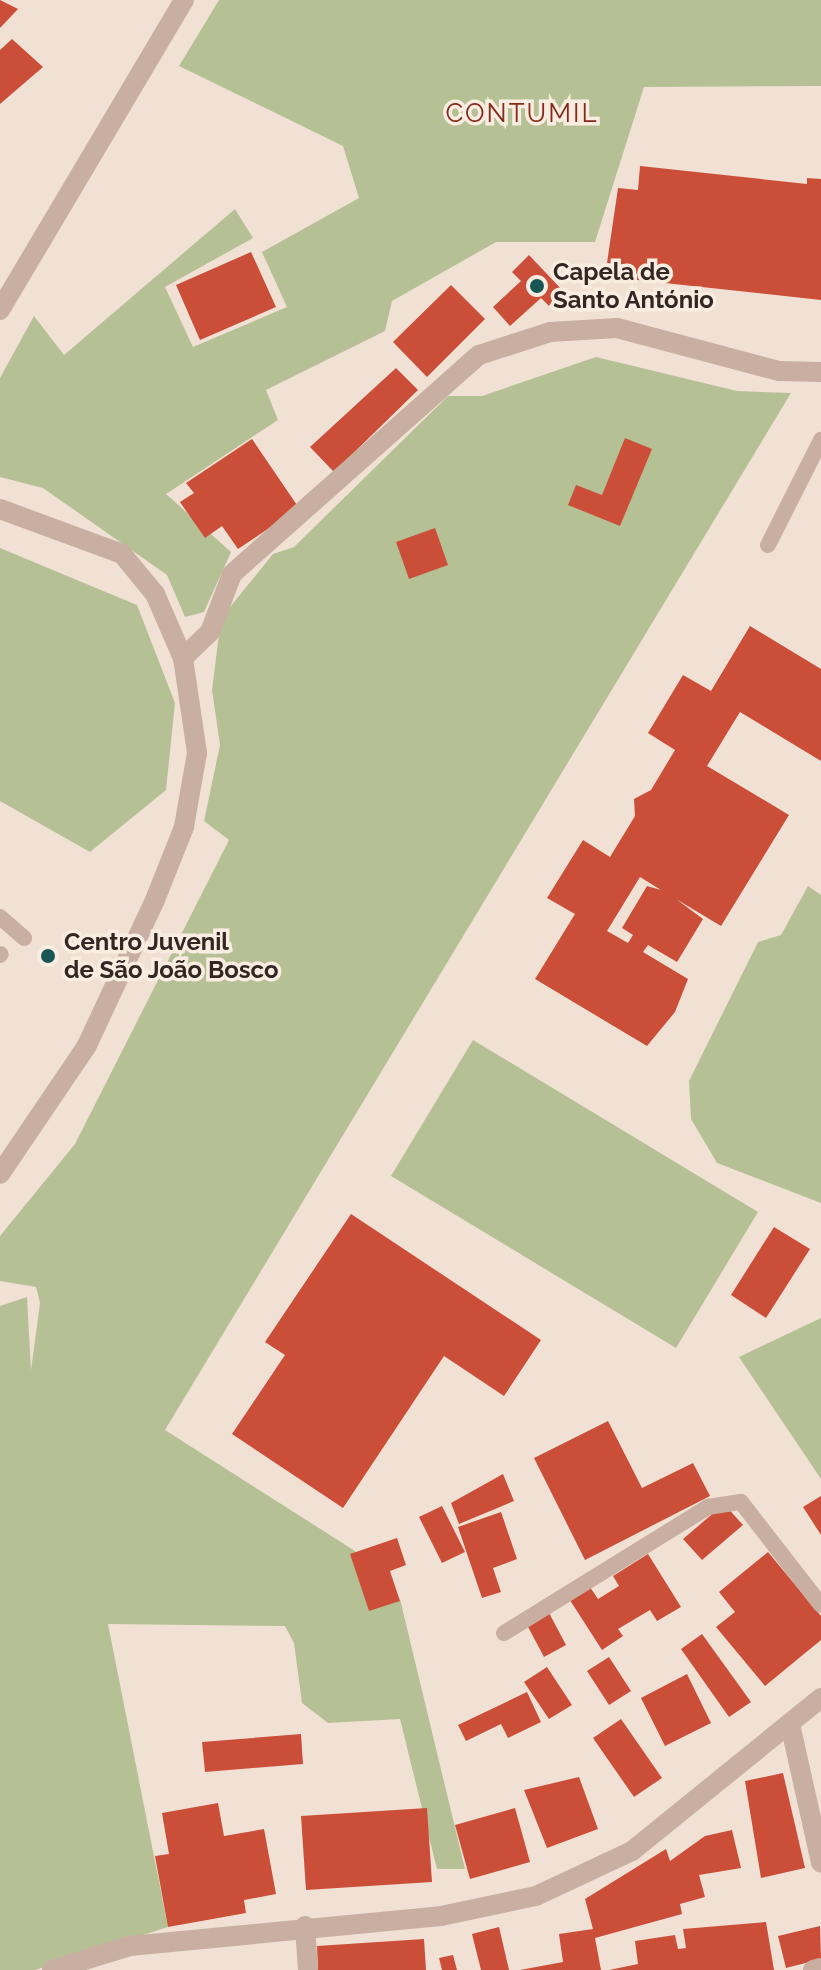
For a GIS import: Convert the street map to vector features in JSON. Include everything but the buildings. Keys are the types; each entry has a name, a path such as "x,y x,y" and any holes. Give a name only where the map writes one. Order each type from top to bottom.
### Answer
{"street":[{"path":"3,297 184,0"},
{"path":"183,658 210,632 232,574 491,350 550,332 617,328 779,371 821,372"},
{"path":"0,509 122,554 155,594 183,658 197,753 184,827 86,1047 0,1174"},
{"path":"52,1970 130,1946 305,1926 441,1916 536,1896 632,1851 821,1698"},
{"path":"790,1724 821,1863"},
{"path":"305,1926 308,1970"},
{"path":"813,1970 821,1968"}],"lane":[{"path":"768,545 821,440"},
{"path":"0,917 24,938"},
{"path":"504,1633 708,1507 741,1502 821,1605"}],"green space":[{"path":"219,0 821,0 821,86 644,87 595,242 496,242 392,301 385,331 266,390 278,420 166,494 231,552 204,612 185,617 167,575 43,488 0,477 0,378 34,316 64,355 235,209 253,238 165,287 193,347 287,307 262,252 359,198 343,146 179,66"},
{"path":"596,357 737,391 791,393 165,1430 355,1551 370,1610 400,1599 465,1869 437,1869 400,1719 328,1723 302,1703 294,1643 285,1626 108,1624 168,1927 35,1970 0,1970 0,1306 27,1297 31,1370 40,1303 36,1287 0,1281 0,1236 75,1144 229,840 204,821 220,745 212,690 221,618 273,554 294,547 448,396 482,396"},
{"path":"0,548 137,605 175,703 166,790 90,852 0,801"},
{"path":"808,886 821,895 821,1203 717,1163 691,1119 689,1081 758,942 781,935"},
{"path":"473,1040 758,1212 676,1348 391,1176"},
{"path":"821,1318 821,1479 739,1357"}],"place":[{"name":"Capela de Santo António","path":"537,286"},
{"name":"Centro Juvenil de São João Bosco","path":"48,956"}],"district":[{"name":"CONTUMIL","path":"522,114"}]}
